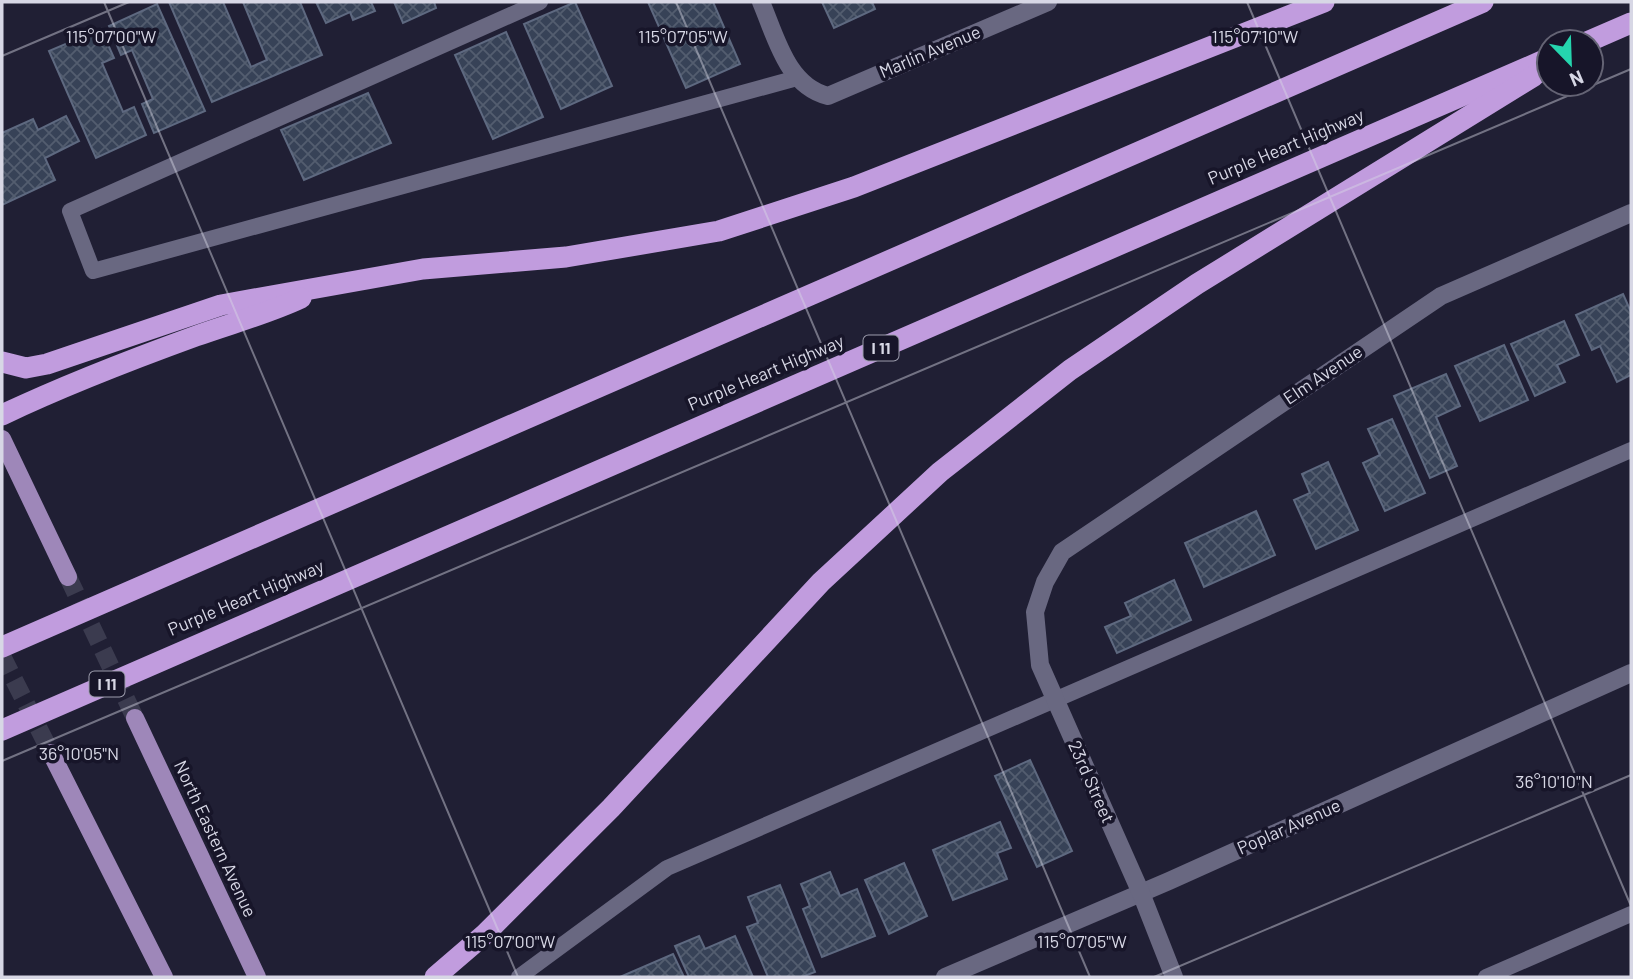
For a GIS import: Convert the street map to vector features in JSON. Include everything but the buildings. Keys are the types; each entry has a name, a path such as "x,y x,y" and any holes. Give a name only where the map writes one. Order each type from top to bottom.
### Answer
{"highway":[{"path":"2,362 26,368 47,363 221,305 332,283 423,269 566,257 719,231 854,187 1324,2"},
{"path":"2,648 1483,2"},
{"path":"1605,34 1631,23"},
{"name":"Purple Heart Highway","path":"2,730 1535,64"},
{"path":"435,977 485,934 611,808 821,582 940,472 1070,370 1197,284 1535,76"},
{"path":"2,415 87,377 197,336 267,314 332,283"},
{"path":"456,977 485,934"}],"main road":[{"path":"2,439 68,577"},
{"name":"North Eastern Avenue","path":"135,718 257,977"},
{"path":"51,753 164,977"}],"street":[{"path":"761,2 797,78"},
{"name":"Marlin Avenue","path":"797,78 811,92 828,96 1048,2"},
{"name":"Elm Avenue","path":"1045,582 1062,552 1441,296 1631,213"},
{"name":"23rd Street","path":"1045,582 1035,612 1040,665 1141,893 1174,977"},
{"name":"Poplar Avenue","path":"945,977 1141,893 1631,673"}],"lane":[{"path":"540,2 69,211 93,271 797,78"},
{"path":"519,977 667,868 1631,450"},
{"path":"1486,977 1631,914"}],"tunnel":[{"path":"68,577 135,718"},
{"path":"2,656 51,753"}]}
